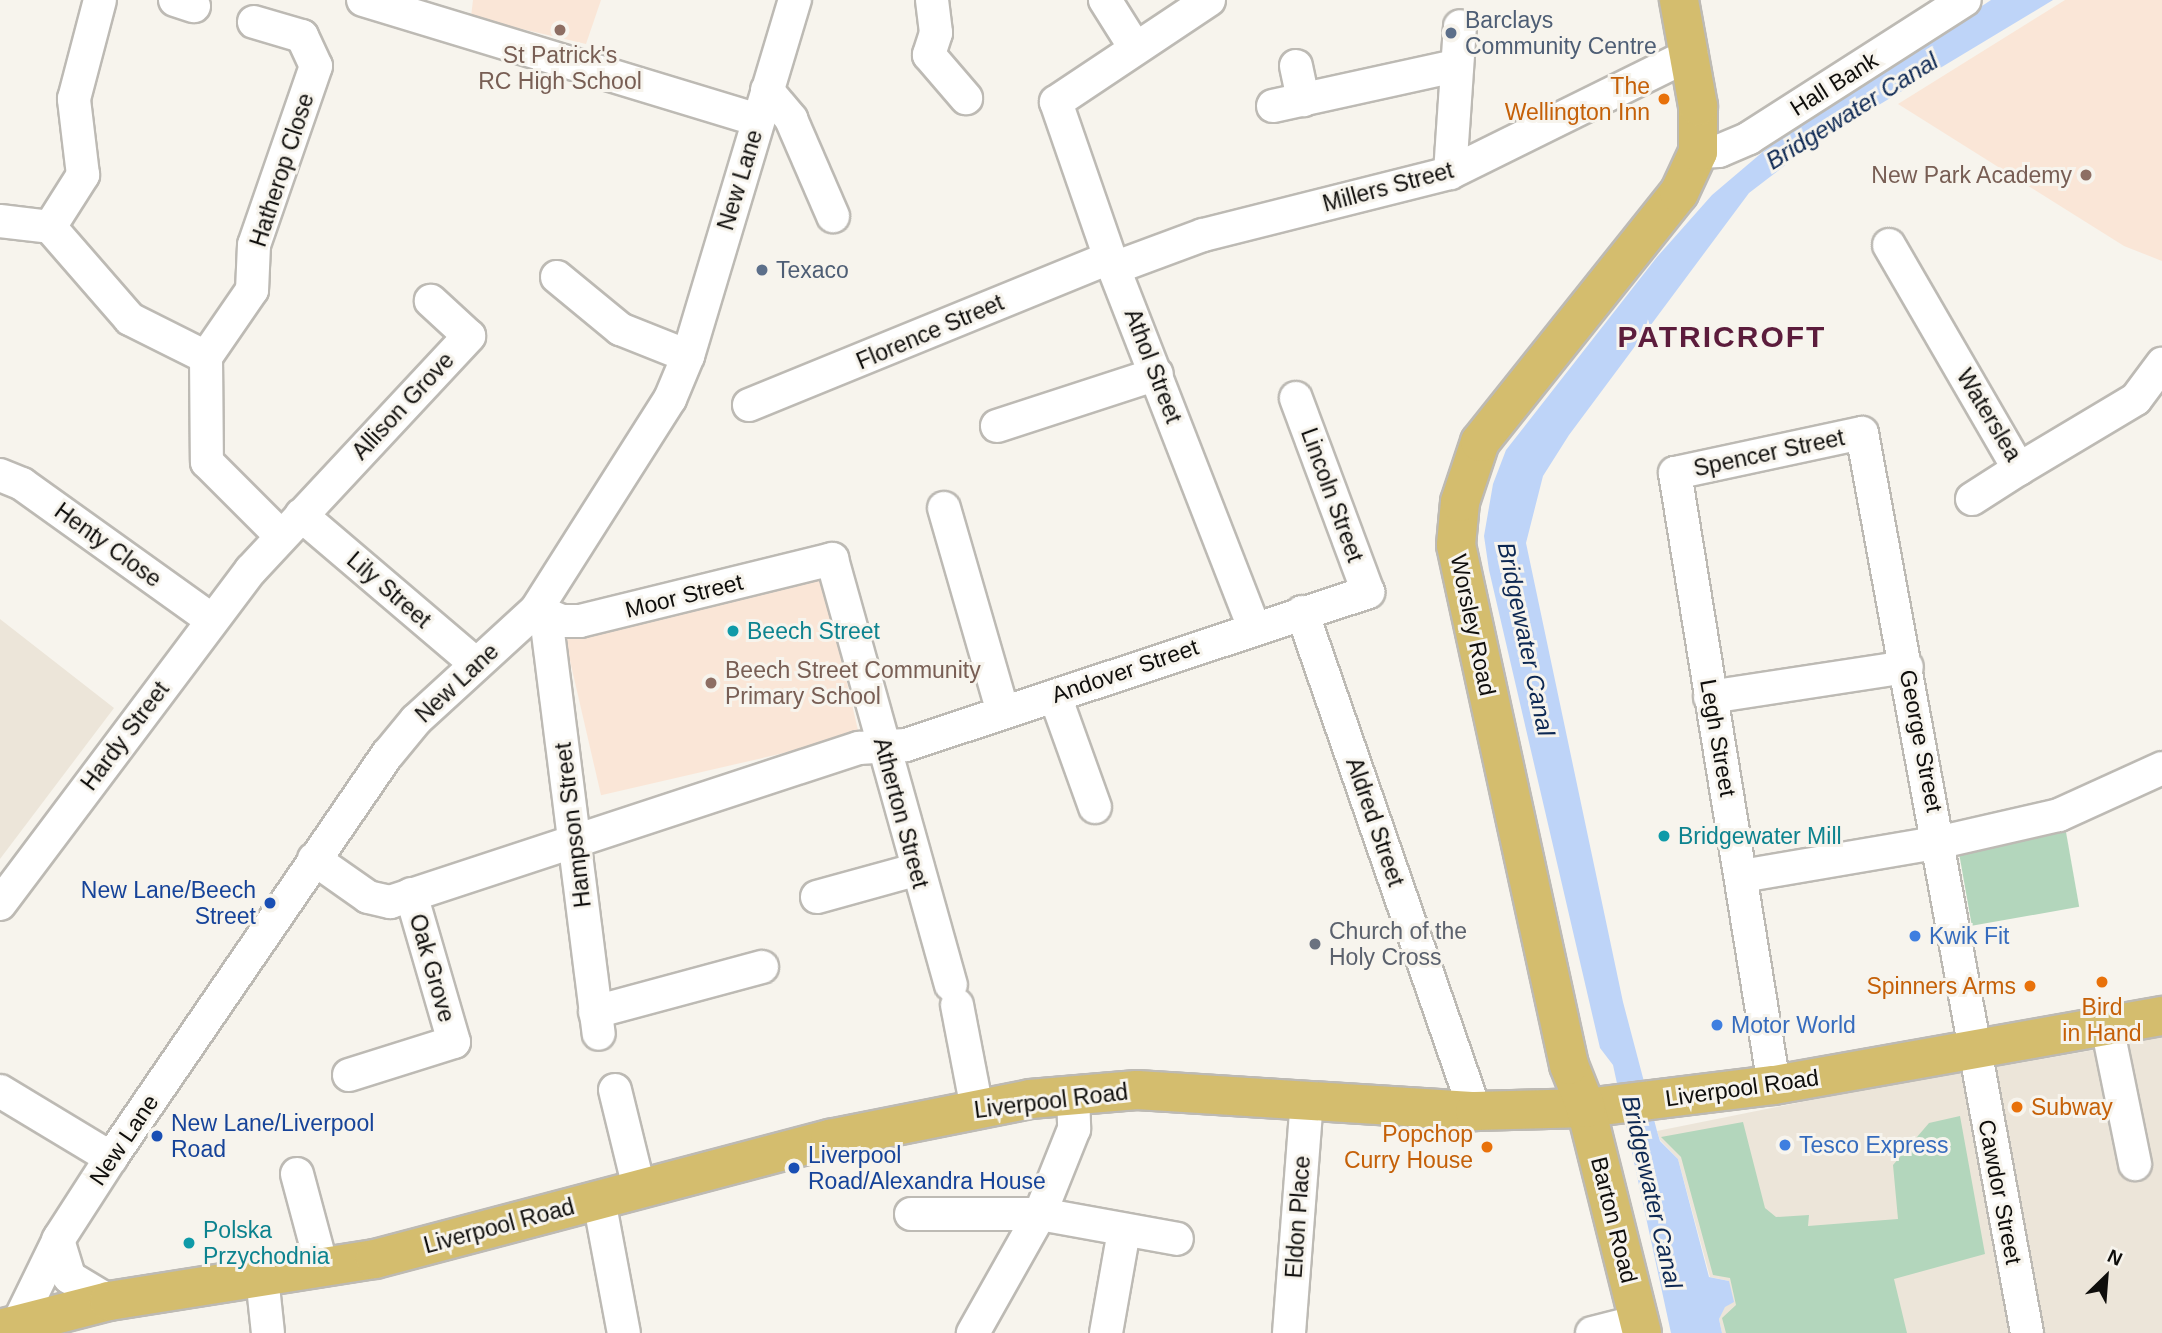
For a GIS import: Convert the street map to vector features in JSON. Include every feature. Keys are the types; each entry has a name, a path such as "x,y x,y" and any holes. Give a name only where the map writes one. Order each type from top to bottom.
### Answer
{"main road":[{"name":"Worsley Road","path":"1596,1107 1569,1065 1458,564 1460,502 1480,442 1679,193 1698,152 1698,106 1679,0"},
{"name":"Liverpool Road","path":"9,1325 109,1301 375,1259 830,1139 977,1109 1073,1094 1137,1090 1475,1111 1596,1107 1774,1085 2162,1016"},
{"name":"Barton Road","path":"1596,1107 1640,1327"}],"street":[{"path":"50,228 83,175 74,99 100,0"},
{"path":"363,0 758,120"},
{"name":"New Lane","path":"9,1325 58,1240 98,1150 415,720 476,664 541,613 670,399 688,356 795,0"},
{"path":"932,0 936,33 929,55 966,98"},
{"path":"1105,0 1134,46 1209,0"},
{"name":"Hall Bank","path":"1698,152 1720,151 1749,138 1965,0"},
{"name":"Hatherop Close","path":"206,357 252,290 254,245 316,66 302,36 254,22"},
{"path":"1450,173 1455,66 1460,26"},
{"name":"Athol Street","path":"1134,46 1056,102 1111,261 1254,628"},
{"name":"Millers Street","path":"1111,261 1125,264 1203,235 1450,173 1690,54"},
{"path":"1296,66 1288,103 1455,66"},
{"path":"767,90 791,119 833,216"},
{"path":"0,221 50,228 121,310 206,357 207,462 291,525"},
{"name":"Waterslea","path":"1889,245 2019,469 2136,399 2162,364"},
{"name":"Florence Street","path":"749,405 1111,261"},
{"path":"557,277 620,329 688,356"},
{"name":"Allison Grove","path":"291,525 469,337 430,301"},
{"path":"997,426 1157,374"},
{"name":"Lincoln Street","path":"1296,398 1368,592"},
{"name":"Spencer Street","path":"1675,473 1862,433"},
{"name":"George Street","path":"1862,433 1941,842 1977,1050"},
{"path":"1972,499 2019,469"},
{"name":"Legh Street","path":"1675,473 1774,1085"},
{"name":"Henty Close","path":"0,475 22,484 212,620"},
{"path":"944,508 1003,712"},
{"name":"Hardy Street","path":"0,904 251,569 291,525"},
{"name":"Lily Street","path":"291,525 476,664"},
{"name":"Moor Street","path":"541,613 580,621 832,559"},
{"name":"Atherton Street","path":"832,559 915,870 954,995 977,1109"},
{"name":"Andover Street","path":"882,747 906,745 1368,592"},
{"name":"Aldred Street","path":"1302,612 1475,1111"},
{"name":"Hampson Street","path":"541,613 575,839 597,1023 729,965 762,967"},
{"path":"1710,697 1908,667"},
{"path":"1055,696 1095,807"},
{"path":"314,859 379,901 411,894 859,748 882,747"},
{"path":"1742,876 1941,842 2059,815 2162,768"},
{"path":"817,897 915,870"},
{"name":"Oak Grove","path":"349,1074 454,1042 411,894"},
{"path":"2107,1026 2135,1164"},
{"name":"Cawdor Street","path":"1977,1050 1977,1073 2027,1333"},
{"path":"615,1090 639,1188"},
{"path":"0,1091 98,1150"},
{"path":"973,1333 1040,1214 1074,1129 1073,1094"},
{"name":"Eldon Place","path":"1298,1332 1307,1101"},
{"path":"298,1174 322,1267"},
{"path":"599,1200 624,1333"},
{"path":"911,1214 1040,1214 1177,1239"},
{"path":"1106,1333 1124,1231"},
{"path":"58,1240 69,1277 109,1301"},
{"path":"262,1277 268,1333"},
{"path":"1592,1333 1640,1327"}],"shaded area":[{"name":"St Patrick's RC High School","path":"473,0 601,0 586,44 471,17"},
{"name":"New Park Academy","path":"2065,0 2162,0 2162,261 2124,246 1898,104"},
{"name":"Beech Street Community Primary School","path":"821,570 859,736 601,795 563,630"},
{"path":"0,619 114,708 0,859"},
{"path":"2162,1031 2162,1333 1722,1333 1719,1319 1729,1281 1710,1277 1678,1159 1660,1140 1657,1131 1851,1092 2100,1049"}],"green space":[{"path":"2066,832 2079,907 1972,926 1959,851"},
{"path":"1960,1116 1985,1254 1894,1279 1907,1333 1726,1333 1722,1318 1736,1305 1730,1278 1713,1275 1681,1157 1661,1137 1743,1122 1765,1208 1776,1217 1809,1215 1808,1226 1898,1219 1893,1165 1929,1123"}],"water":[{"name":"Bridgewater Canal","path":"1991,0 2053,0 1809,147 1749,193 1569,435 1543,476 1526,543 1623,1002 1657,1131 1660,1141 1678,1159 1709,1277 1729,1281 1734,1302 1725,1307 1719,1319 1722,1333 1671,1333 1613,1065 1600,1048 1489,570 1484,536 1493,484 1506,450 1657,257 1712,195 1765,150"}],"place":[{"name":"St Patrick's RC High School","path":"560,30"},
{"name":"Barclays Community Centre","path":"1451,33"},
{"name":"The Wellington Inn","path":"1664,99"},
{"name":"New Park Academy","path":"2086,175"},
{"name":"Texaco","path":"762,270"},
{"name":"Beech Street","path":"733,631"},
{"name":"Beech Street Community Primary School","path":"711,683"},
{"name":"Bridgewater Mill","path":"1664,836"},
{"name":"New Lane/Beech Street","path":"270,903"},
{"name":"Kwik Fit","path":"1915,936"},
{"name":"Church of the Holy Cross","path":"1315,944"},
{"name":"Bird in Hand","path":"2102,982"},
{"name":"Spinners Arms","path":"2030,986"},
{"name":"Motor World","path":"1717,1025"},
{"name":"Subway","path":"2017,1107"},
{"name":"New Lane/Liverpool Road","path":"157,1136"},
{"name":"Tesco Express","path":"1785,1145"},
{"name":"Popchop Curry House","path":"1487,1147"},
{"name":"Liverpool Road/Alexandra House","path":"794,1168"},
{"name":"Polska Przychodnia","path":"189,1243"}],"district":[{"name":"PATRICROFT","path":"1722,337"}]}
